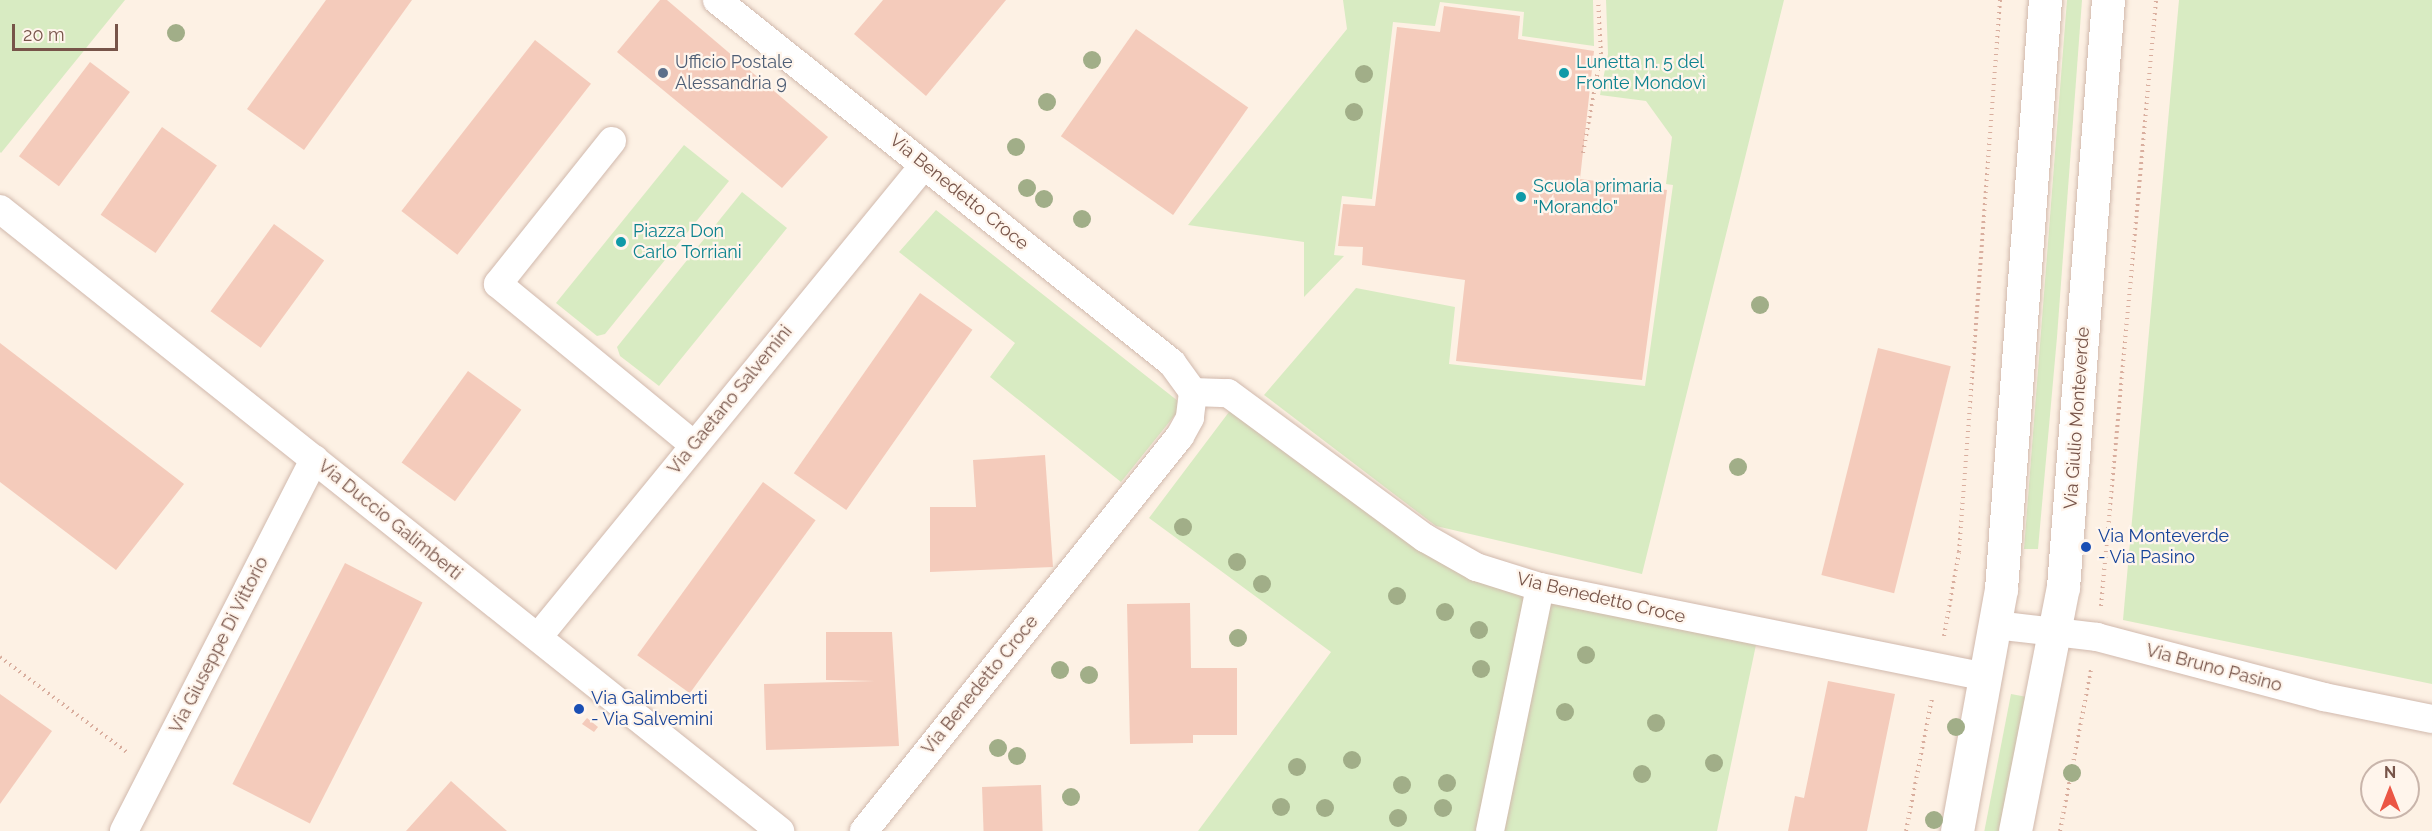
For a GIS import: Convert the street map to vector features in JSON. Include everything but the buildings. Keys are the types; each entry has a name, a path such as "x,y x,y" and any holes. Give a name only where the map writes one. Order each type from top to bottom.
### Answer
{"street":[{"name":"Via Benedetto Croce","path":"717,0 1172,363 1193,392 1190,418 1180,436 864,831"},
{"path":"1957,831 1995,626 2045,0"},
{"name":"Via Giulio Monteverde","path":"2014,831 2055,635 2077,438 2108,0"},
{"path":"612,141 498,284 693,444"},
{"name":"Via Gaetano Salvemini","path":"538,637 693,444 924,165"},
{"name":"Via Duccio Galimberti","path":"0,209 780,831"},
{"name":"Via Benedetto Croce","path":"1193,392 1228,393 1425,538 1476,567 1540,587 1938,669 1987,677"},
{"name":"Via Giuseppe Di Vittorio","path":"124,831 314,459"},
{"path":"1490,831 1540,587"},
{"name":"Via Bruno Pasino","path":"1995,626 2055,635 2097,637 2324,697 2432,719"}],"path":[{"path":"1583,153 1601,54 1598,0"},
{"path":"1906,831 1959,552 2000,0"},
{"path":"2061,831 2097,637 2156,0"},
{"path":"0,657 154,772"}],"green space":[{"path":"0,0 125,0 1,153 0,152"},
{"path":"1343,0 1593,0 1594,46 1522,36 1524,12 1440,2 1435,26 1393,22 1372,199 1342,196 1334,255 1344,256 1304,297 1304,242 1188,225 1347,29"},
{"path":"1606,0 1784,0 1642,574 1436,526 1264,395 1356,288 1455,307 1449,364 1645,386 1673,185 1666,184 1672,137 1646,101 1600,95 1608,54"},
{"path":"2067,0 2082,0 2057,337 2038,549 2024,549"},
{"path":"2179,0 2432,0 2432,684 2123,620"},
{"path":"684,145 729,181 605,334 597,336 556,303"},
{"path":"742,192 787,228 659,386 620,356 617,347"},
{"path":"936,210 1183,405 1121,482 990,377 1015,343 899,252"},
{"path":"1232,408 1292,458 1445,561 1528,590 1476,831 1198,831 1331,652 1149,518"},
{"path":"1543,594 1757,640 1717,831 1493,831"},
{"path":"2011,694 2026,697 2000,831 1984,831"}],"place":[{"name":"Ufficio Postale Alessandria 9","path":"663,73"},
{"name":"Lunetta n. 5 del Fronte Mondovì","path":"1564,73"},
{"name":"Scuola primaria \"Morando\"","path":"1521,197"},
{"name":"Piazza Don Carlo Torriani","path":"621,242"},
{"name":"Via Monteverde - Via Pasino","path":"2086,547"},
{"name":"Via Galimberti - Via Salvemini","path":"579,709"}]}
